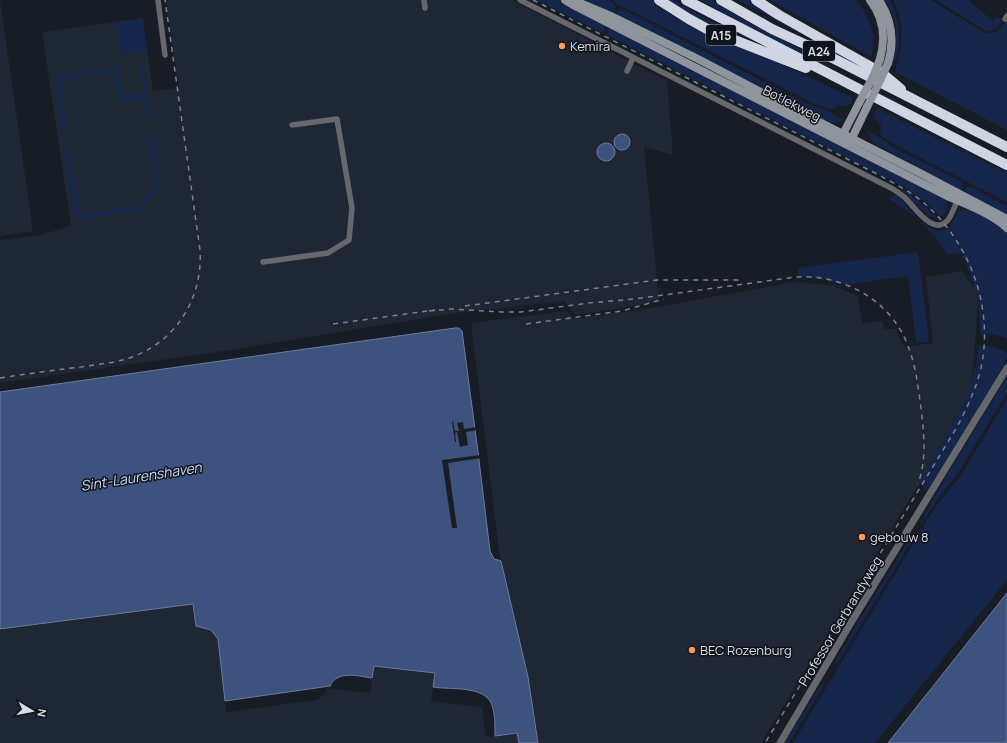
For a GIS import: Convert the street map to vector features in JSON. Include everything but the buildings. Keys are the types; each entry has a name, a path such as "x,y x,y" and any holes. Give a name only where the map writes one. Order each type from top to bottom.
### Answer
{"highway":[{"name":"A15","path":"659,0 709,30 846,83"},
{"name":"A24","path":"686,0 1007,165"},
{"name":"A24","path":"721,0 782,34 813,48 1007,147"},
{"name":"A24","path":"756,0 779,15 882,73 916,101"}],"main road":[{"name":"Botlekweg","path":"565,0 574,6 845,144 1007,219"},
{"name":"Botlekweg","path":"574,0 613,17 698,59 922,174 1007,228"},
{"path":"870,0 878,12 883,30 883,44 880,59 863,105 852,138 845,144 843,134 863,105 878,85 888,63 892,29 885,10 879,0"}],"street":[{"path":"158,0 165,55"},
{"path":"424,0 425,8"},
{"path":"520,0 893,189 905,198 923,217 933,224 941,224 946,221 959,198"},
{"path":"627,71 633,58"},
{"path":"263,262 328,253 349,240 352,208 337,119 292,125"},
{"name":"Professor Gerbrandyweg","path":"780,743 852,621 1007,368"}],"shaded area":[{"path":"0,0 33,231 0,236"},
{"path":"165,0 512,0 667,81 673,155 644,147 659,302 576,315 564,301 456,313 217,352 0,383 0,240 40,235 71,226 42,32 143,18 153,91 179,88"},
{"path":"537,0 557,0 607,25 602,33"},
{"path":"580,0 609,0 616,6 613,15"},
{"path":"613,0 656,0 654,5 661,10 662,9 685,23 713,37 774,61 853,98 848,106 838,105 832,110 815,104 617,4"},
{"path":"666,0 674,0 703,17 760,46 707,26"},
{"path":"701,0 712,0 744,20 810,54 809,57 723,15 722,12"},
{"path":"738,0 750,0 794,27 793,29"},
{"path":"770,0 856,0 867,16 872,29 874,43 871,57"},
{"path":"885,0 890,0 898,24 899,40 897,57 894,65 891,64 894,44 896,44 896,32 891,10"},
{"path":"893,0 931,0 981,31 989,33 995,32 1005,22 1007,23 1007,130 895,72 902,36 900,18"},
{"path":"936,0 971,0 970,2 993,21 996,17 1002,20 996,28 986,31"},
{"path":"620,8 809,105 826,110 844,120 836,123 828,122 615,17"},
{"path":"143,18 147,52 121,55 116,22"},
{"path":"610,27 945,199 948,204 946,213 941,217 924,201 904,187 607,35"},
{"path":"143,65 150,116 146,116 143,98 119,102 114,72 60,80 66,126 62,127 55,76 118,67 123,95 144,92 140,66"},
{"path":"876,108 1007,173 1007,202 901,148 880,135 881,125 873,116"},
{"path":"866,130 893,147 963,183 964,185 960,192 927,171 875,144"},
{"path":"149,135 153,135 159,185 141,210 84,219 76,215 74,212 64,149 69,148 80,212 86,213 139,206 155,182"},
{"path":"896,185 919,201 937,217 928,215"},
{"path":"969,186 1007,206 1007,216 963,194"},
{"path":"897,195 913,214 927,226 935,230 942,231 948,228 960,210 969,209 998,223 1007,231 1007,338 994,334 981,335 976,292 970,273 961,253 947,254 936,238 922,223 889,199 890,197"},
{"path":"918,252 929,342 916,343 908,276 844,285 822,279 799,277 798,268"},
{"path":"962,271 978,294 971,390 932,463 761,743 538,743 528,677 499,552 471,323 566,311 574,319 657,307 794,282 830,285 858,296 862,324 883,321 884,329 895,329 904,347 933,343 926,277"},
{"path":"979,345 1000,349 1007,353 1007,358 989,392 976,411 935,481 925,490 920,482 967,397"},
{"path":"1007,377 1007,393 958,473 937,500 922,523 920,523 951,468"},
{"path":"1007,399 1007,580 875,743 793,743 936,506 960,477"},
{"path":"909,540 911,541 910,544 837,664 835,664 852,632"},
{"path":"193,604 196,626 211,630 218,639 226,712 317,700 326,693 326,688 370,693 374,666 435,673 431,701 482,707 486,737 518,733 519,743 0,743 0,630"},
{"path":"822,683 824,685 789,743 785,743"}],"water":[{"path":"622,134 628,136 630,142 628,148 622,150 616,148 614,142 616,136"},
{"path":"606,143 612,146 615,152 612,158 606,161 600,158 597,152 600,146"},
{"name":"Sint-Laurenshaven","path":"459,328 462,331 490,551 494,559 501,561 528,677 538,743 519,743 517,733 495,736 494,712 488,699 475,691 433,687 435,673 374,666 372,678 348,675 333,681 330,686 225,701 218,639 211,630 196,626 193,604 0,629 0,392"},
{"path":"1007,593 1007,743 888,743"}],"pier":[{"path":"452,421 455,431 459,431 457,423 463,422 464,429 477,427 477,430 466,432 468,445 460,447 457,432 455,433 455,442"},
{"path":"481,455 481,458 448,463 457,528 452,528 442,460"}],"railway":[{"path":"0,378 120,361 132,357 148,350 174,329 192,300 200,267 200,250 165,0"},
{"path":"533,0 877,174 907,191 924,203 940,219 954,237 966,257 975,278 981,300 984,322 984,345 979,376 968,406 957,427 765,743"},
{"path":"429,311 452,309 521,312 634,299 796,277 814,277 848,285 863,293 890,315 900,330 911,354 918,384 924,437 923,465 918,484"},
{"path":"465,306 657,280 741,280"},
{"path":"526,324 622,311 664,299"},
{"path":"333,324 435,310"}],"place":[{"name":"Kemira","path":"562,46"},
{"name":"gebouw 8","path":"862,537"},
{"name":"BEC Rozenburg","path":"692,650"}]}
